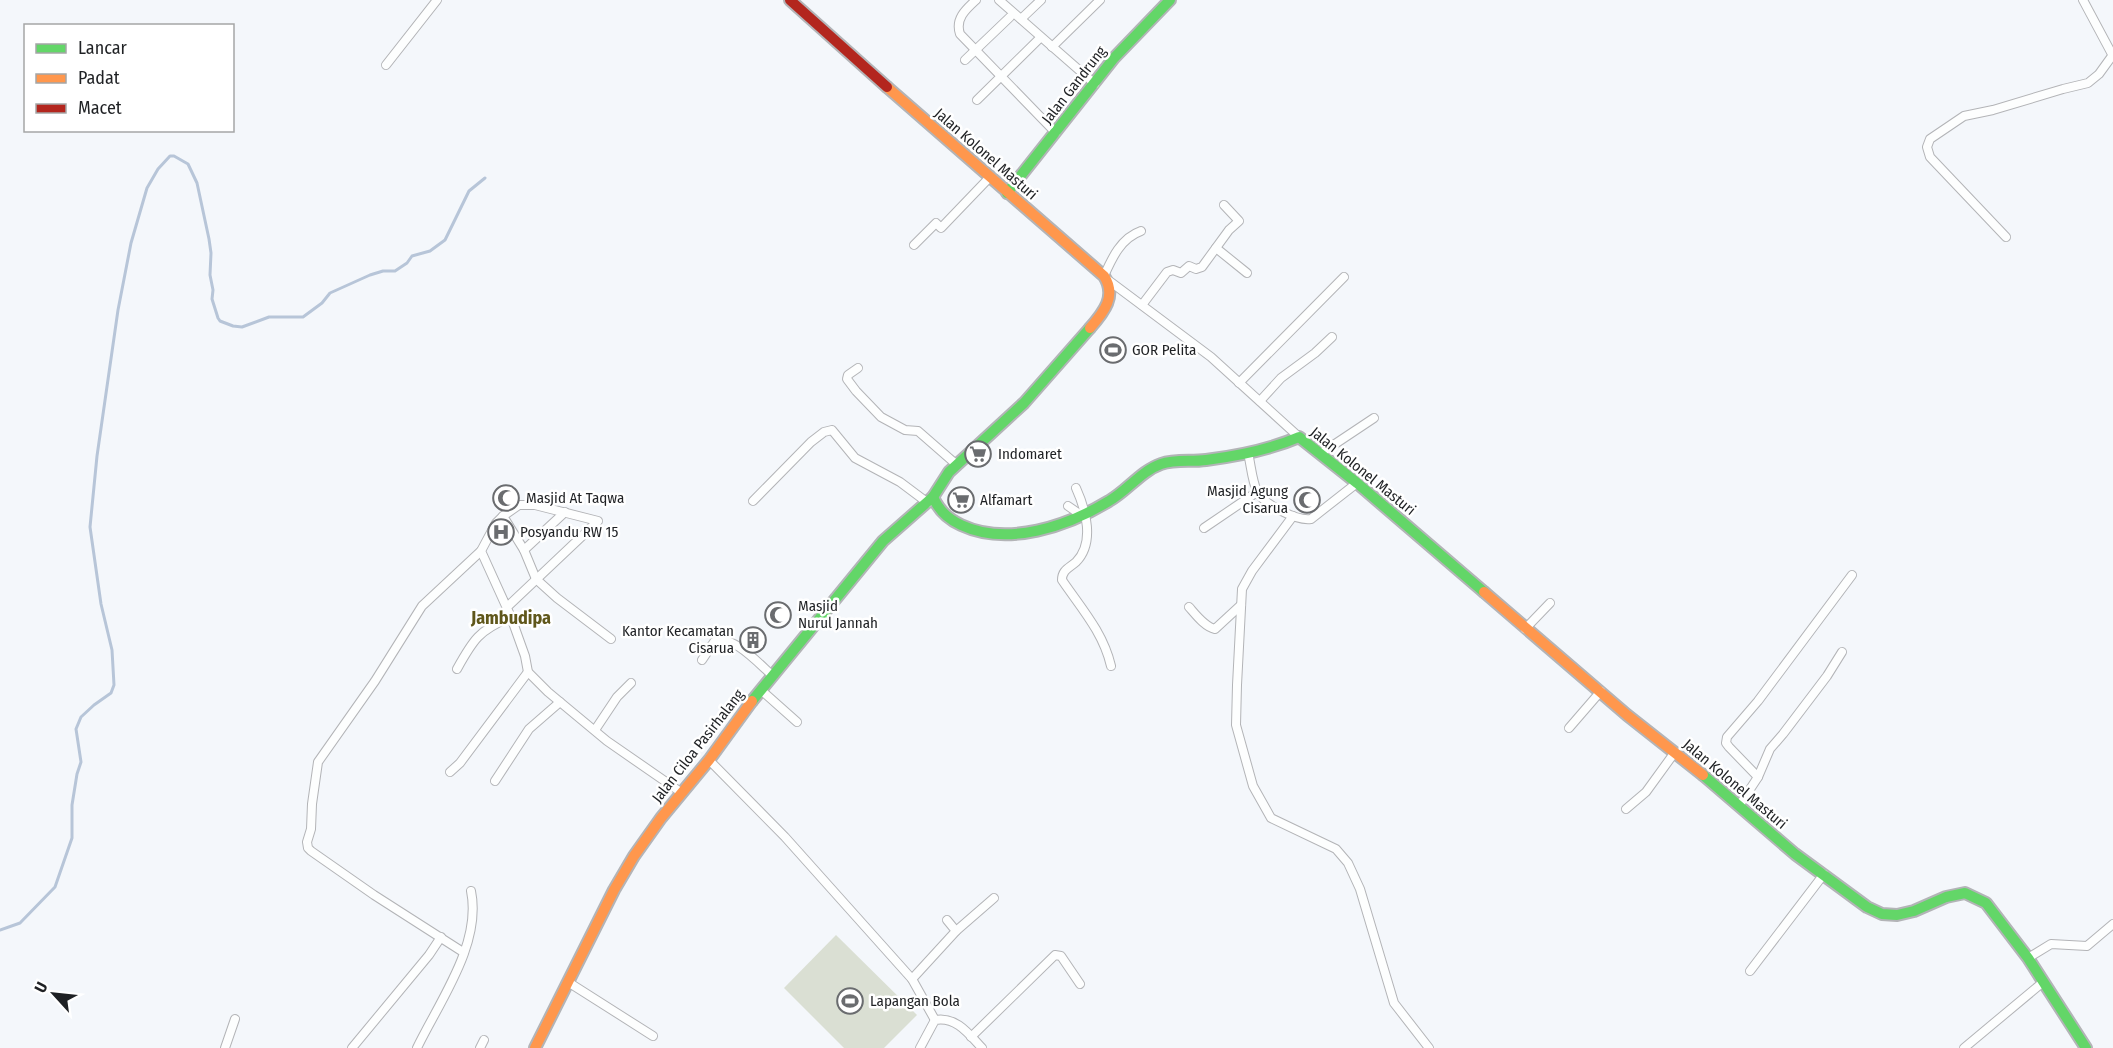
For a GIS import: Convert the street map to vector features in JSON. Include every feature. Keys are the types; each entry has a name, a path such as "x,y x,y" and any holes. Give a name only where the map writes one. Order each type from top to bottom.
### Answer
{"main road":[{"name":"Jalan Kolonel Masturi","path":"790,0 1007,194 1105,277"},
{"name":"Jalan Gandrung","path":"1007,194 1114,58 1170,0"},
{"path":"931,500 949,472 1024,403 1098,319 1112,294 1105,277"},
{"name":"Jalan Kolonel Masturi","path":"931,500 949,518 974,531 1014,535 1031,532 1083,514 1126,491 1159,464 1172,461 1206,460 1271,449 1299,437 1357,483 1525,629 1795,854 1867,907 1887,915 1896,915 1914,911 1959,893 1972,895 1986,903 2028,958 2086,1048"},
{"name":"Jalan Ciloa Pasirhalang","path":"535,1048 614,890 634,856 761,690 883,541 931,500"}],"street":[{"path":"386,64 437,0"},
{"path":"975,0 964,11 958,22 960,34 1056,133"},
{"path":"999,0 1095,84"},
{"path":"1022,20 1041,0"},
{"path":"1052,47 1100,0"},
{"path":"2006,237 1930,157 1927,147 1930,139 1964,116 2088,83 2099,74 2113,56 2083,0"},
{"path":"965,60 1010,17"},
{"path":"978,100 1038,40"},
{"path":"914,244 936,223 941,228 989,178"},
{"path":"1142,305 1167,272 1173,270 1181,273 1189,266 1199,269 1229,230 1239,221 1224,205"},
{"path":"1141,231 1122,244 1105,277 1211,357 1299,437"},
{"path":"1216,248 1247,273"},
{"path":"1239,383 1344,278"},
{"path":"1260,401 1281,378 1315,353 1332,337"},
{"path":"858,368 848,375 847,379 874,411 899,427 918,431 957,465"},
{"path":"1320,454 1374,418"},
{"path":"753,501 811,442 824,432 832,430 855,458 931,500"},
{"path":"1248,453 1257,492 1270,505 1293,516 1311,519 1357,483"},
{"path":"1076,488 1087,541 1080,557 1063,571 1062,580 1093,623 1108,652 1111,666"},
{"path":"1204,528 1257,492"},
{"path":"463,952 375,896 308,848 314,779 318,762 375,681 422,606 482,551 496,524 503,516 513,507 526,503 598,522 507,607"},
{"path":"1068,506 1083,514"},
{"path":"524,550 565,512"},
{"path":"503,516 524,550 536,579 610,639"},
{"path":"1293,516 1244,583 1236,725 1253,786 1271,818 1336,849 1348,863 1360,889 1394,1003 1429,1048"},
{"path":"482,551 511,617 525,656 528,672 595,730 681,793"},
{"path":"1758,777 1726,744 1727,737 1758,701 1852,575"},
{"path":"1525,629 1550,603"},
{"path":"1189,607 1206,624 1215,629 1241,605"},
{"path":"457,669 470,645 484,630 511,617"},
{"path":"702,660 714,642 724,639 734,643 773,676"},
{"path":"1740,806 1758,777 1775,741 1821,685 1842,652"},
{"path":"450,772 460,763 528,672"},
{"path":"595,730 617,697 631,683"},
{"path":"761,690 797,722"},
{"path":"1569,728 1601,691"},
{"path":"495,781 529,729 561,702"},
{"path":"1626,809 1646,792 1675,752"},
{"path":"709,760 784,837 912,979 935,1020"},
{"path":"1750,971 1824,874"},
{"path":"417,1048 455,977 468,939 475,908 471,891"},
{"path":"912,979 956,932 994,898"},
{"path":"946,920 956,932"},
{"path":"2028,958 2051,944 2087,946 2113,924"},
{"path":"352,1048 429,956 441,937"},
{"path":"971,1036 1055,956 1061,956 1080,984"},
{"path":"568,981 653,1036"},
{"path":"1964,1048 2042,983"},
{"path":"225,1048 235,1019"},
{"path":"935,1020 952,1021 982,1048"},
{"path":"920,1048 935,1020"}],"shaded area":[{"name":"Lapangan Bola","path":"836,935 917,1015 884,1048 844,1048 784,988"}],"waterway":[{"path":"0,930 20,923 55,887 72,838 72,805 81,762 76,729 81,717 111,693 114,685 112,650 101,604 90,527 97,456 118,310 131,243 147,188 158,169 170,156 188,164 197,183 209,239 212,299 218,318 233,326 242,327 269,317 303,317 322,303 330,293 370,275 383,271 395,271 407,263 412,256 430,251 445,240 469,191 485,178"}],"traffic: fast":[{"path":"1007,193 1114,58 1170,0"},
{"path":"752,701 883,541 933,497 949,472 1024,403 1090,328"},
{"path":"933,497 948,517 961,525 979,531 998,534 1037,531 1093,510 1116,497 1147,471 1161,464 1242,454 1276,446 1299,437 1357,483 1484,592"},
{"path":"1703,775 1795,854 1867,907 1882,914 1897,915 1914,911 1946,897 1965,893 1986,903 2028,958 2086,1048"}],"traffic: slow":[{"path":"887,87 1104,276 1108,283 1109,297 1104,310 1090,328"},
{"path":"1484,592 1627,715 1703,775"},
{"path":"535,1048 614,890 634,856 752,701"}],"traffic: jam":[{"path":"790,0 887,87"}],"place":[{"name":"GOR Pelita","path":"1113,350"},
{"name":"Indomaret","path":"978,454"},
{"name":"Masjid At Taqwa","path":"506,498"},
{"name":"Alfamart","path":"961,500"},
{"name":"Masjid Agung Cisarua","path":"1307,500"},
{"name":"Posyandu RW 15","path":"501,532"},
{"name":"Masjid Nurul Jannah","path":"778,615"},
{"name":"Kantor Kecamatan Cisarua","path":"753,640"},
{"name":"Lapangan Bola","path":"850,1001"}],"district":[{"name":"Jambudipa","path":"511,618"}]}
